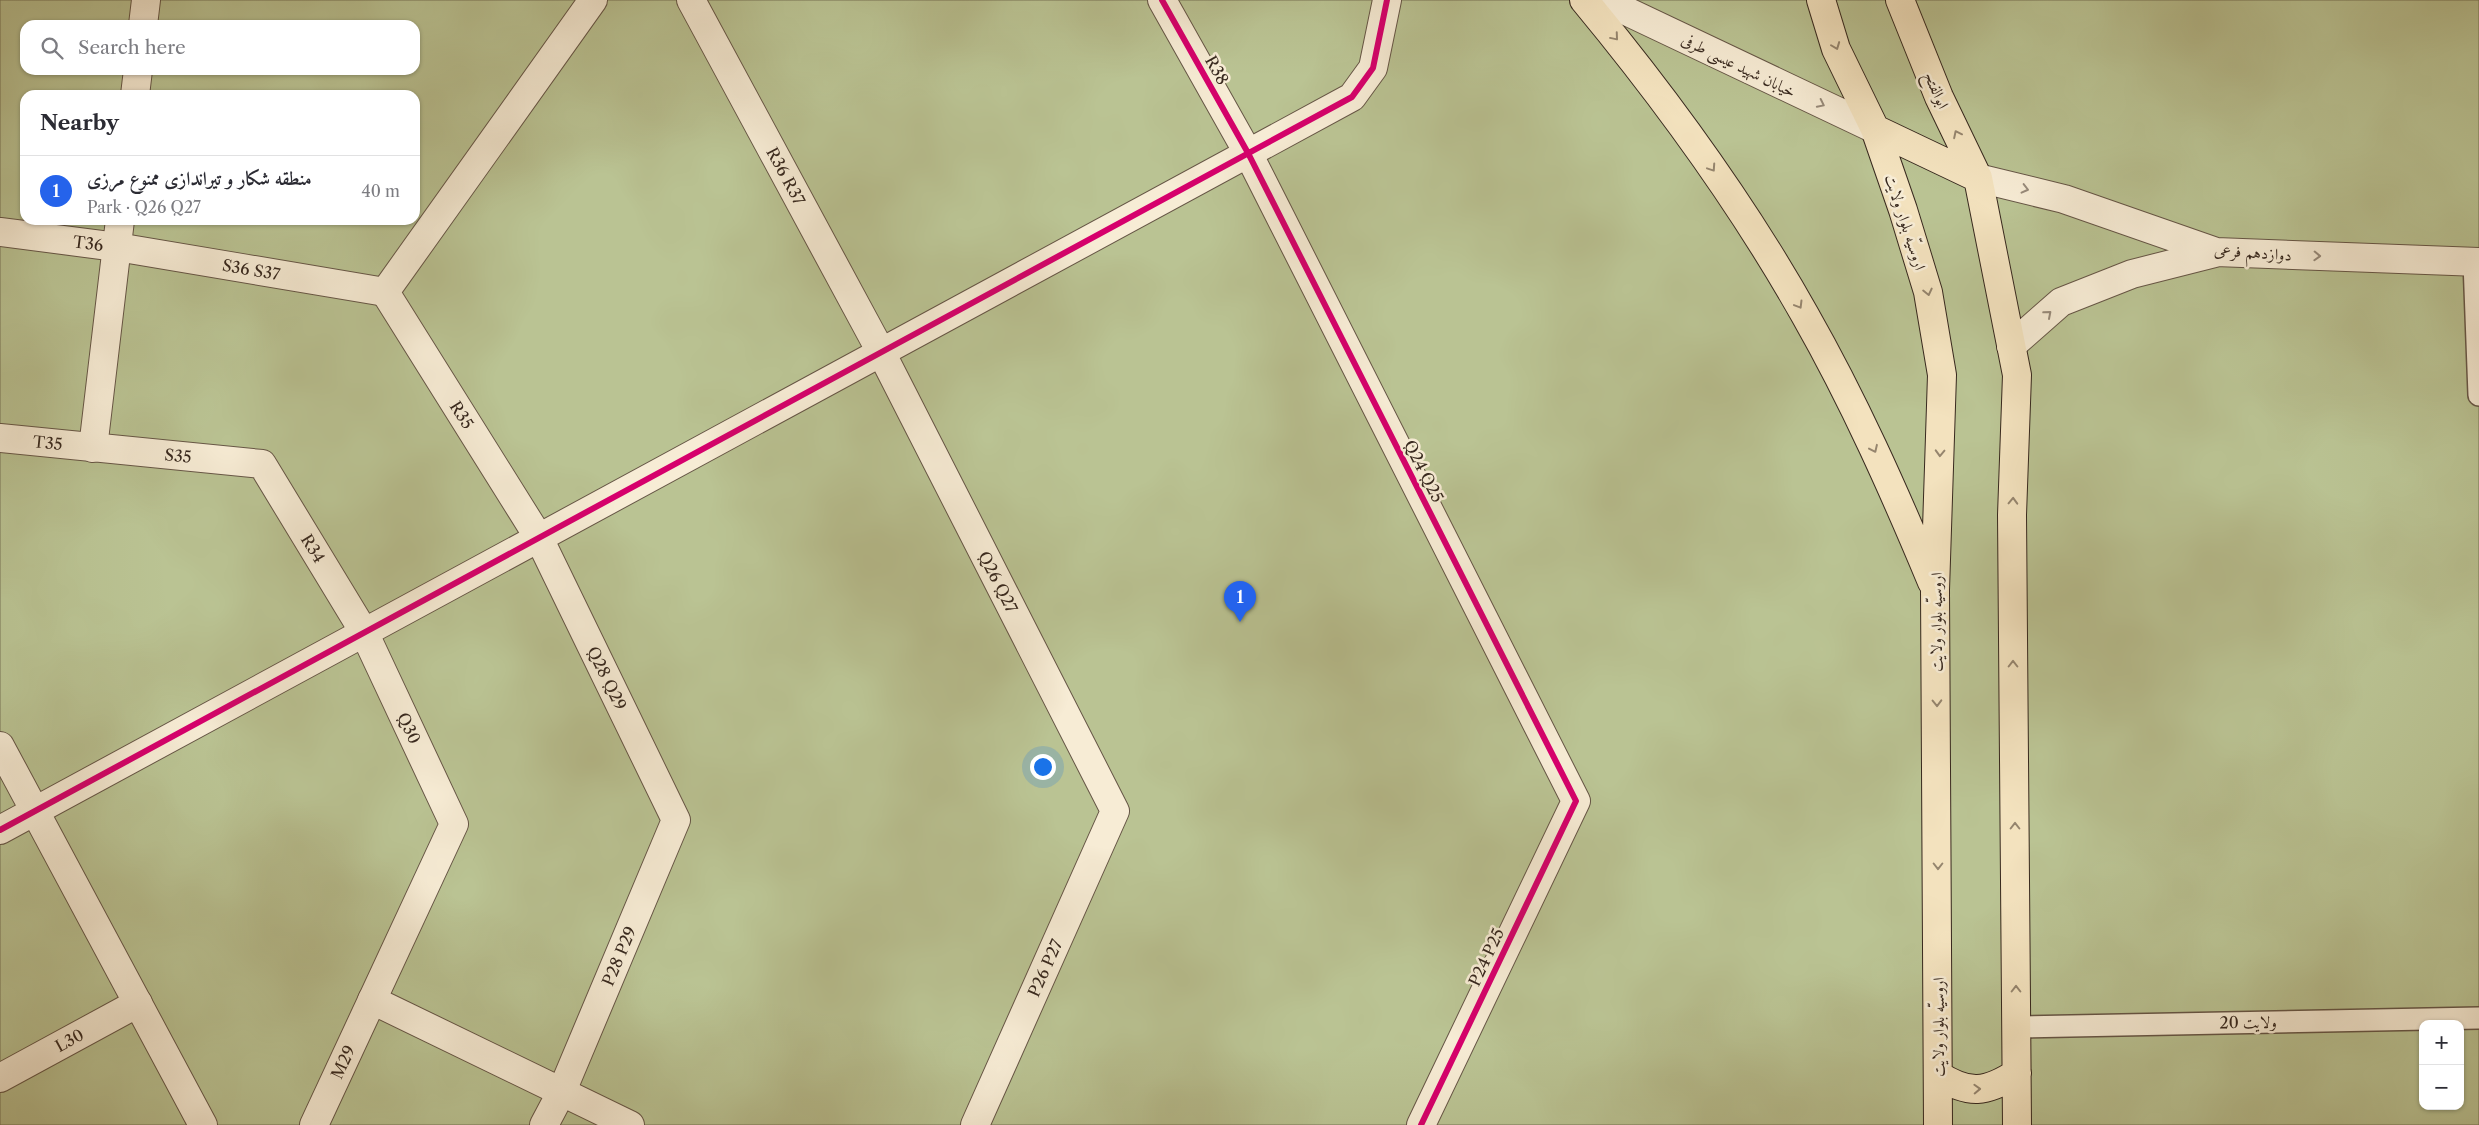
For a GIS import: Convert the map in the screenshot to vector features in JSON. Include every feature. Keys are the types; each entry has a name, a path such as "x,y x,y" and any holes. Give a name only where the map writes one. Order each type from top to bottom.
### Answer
{"main road":[{"path":"1584,0 1636,62 1696,144 1753,228 1805,315 1857,412 1896,496 1935,590"},
{"path":"1821,0 1836,49 1875,130 1978,178 2017,375 2012,516 2017,1125"},
{"name":"ابوالفتح","path":"1900,0 1939,96 1978,178"},
{"name":"اروسیّه بلوار ولایت","path":"1875,130 1928,292 1942,375 1935,590 1938,1125"},
{"path":"1938,1075 1956,1087 1978,1090 1998,1085 2017,1073"}],"street":[{"path":"144,20 146,0"},
{"path":"385,292 593,0"},
{"name":"R36 R37","path":"692,0 881,352"},
{"name":"R38","path":"1162,0 1248,153"},
{"path":"0,830 1352,97 1373,68 1386,0"},
{"name":"خیابان شهید عیسی طرفی","path":"1604,0 1875,130"},
{"path":"136,90 137,75"},
{"name":"Q24 Q25","path":"1248,153 1576,801"},
{"name":"دوازدهم فرعی","path":"1978,178 2064,199 2216,252 2477,262"},
{"path":"93,448 119,225"},
{"name":"T36","path":"0,232 117,247"},
{"name":"S36 S37","path":"117,247 385,292"},
{"path":"2011,346 2062,302 2132,274 2182,259 2216,252"},
{"name":"R35","path":"385,292 539,538"},
{"name":"Q26 Q27","path":"881,352 1115,811"},
{"name":"T35","path":"0,438 93,448"},
{"name":"S35","path":"93,448 262,464"},
{"name":"R34","path":"262,464 364,632"},
{"name":"Q28 Q29","path":"539,538 676,820"},
{"name":"Q30","path":"364,632 454,824"},
{"path":"0,746 203,1125"},
{"name":"P24 P25","path":"1421,1125 1576,801"},
{"name":"P26 P27","path":"975,1125 1115,811"},
{"name":"P28 P29","path":"544,1125 562,1092 676,820"},
{"name":"M29","path":"314,1125 454,824"},
{"path":"372,1000 630,1125"},
{"name":"L30","path":"0,1078 138,1003"}],"lane":[{"path":"2477,262 2479,395"},
{"name":"ولایت 20","path":"2016,1027 2479,1018"}],"green space":[{"path":"0,0 2479,0 2479,1125 0,1125"}],"cycle path":[{"path":"1162,0 1248,153 1576,801 1421,1125"},
{"path":"0,830 1352,97 1373,68 1387,0"}],"place":[{"name":"منطقه شکار و تیراندازی ممنوع مرزی","path":"1240,622"}]}
